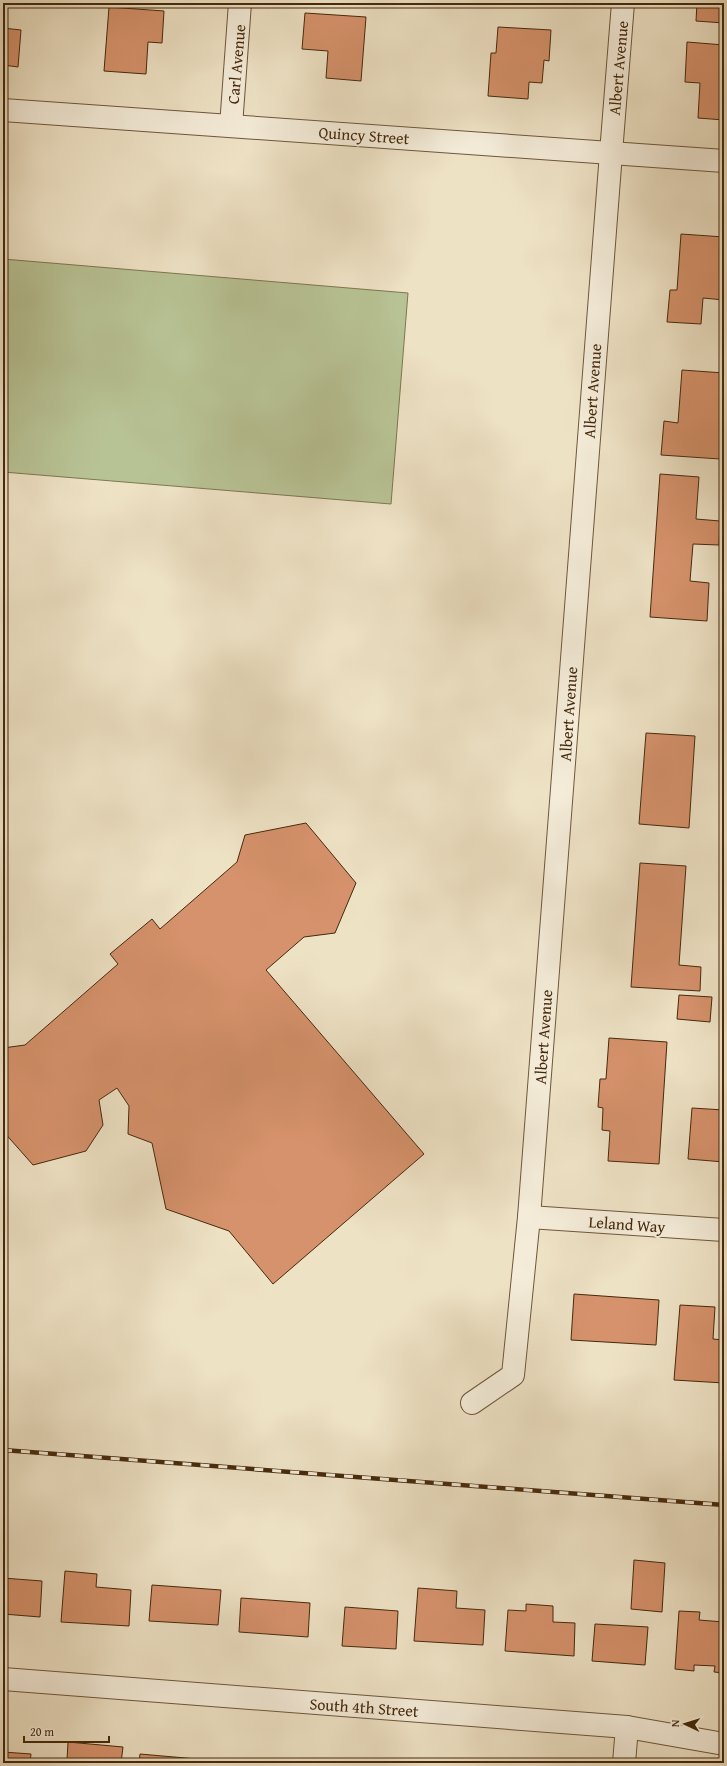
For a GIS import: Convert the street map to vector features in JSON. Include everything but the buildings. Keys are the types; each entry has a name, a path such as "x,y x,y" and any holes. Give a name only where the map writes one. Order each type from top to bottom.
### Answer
{"street":[{"name":"Carl Avenue","path":"231,126 240,3"},
{"name":"Albert Avenue","path":"472,1403 513,1375 530,1217 610,153 623,3"},
{"name":"Quincy Street","path":"3,110 724,161"},
{"name":"Leland Way","path":"530,1217 724,1230"},
{"name":"South 4th Street","path":"3,1679 627,1727 724,1744"},
{"path":"624,1763 627,1727"}],"green space":[{"path":"3,259 408,293 391,504 3,472"}],"railway":[{"path":"3,1450 724,1505"}]}
